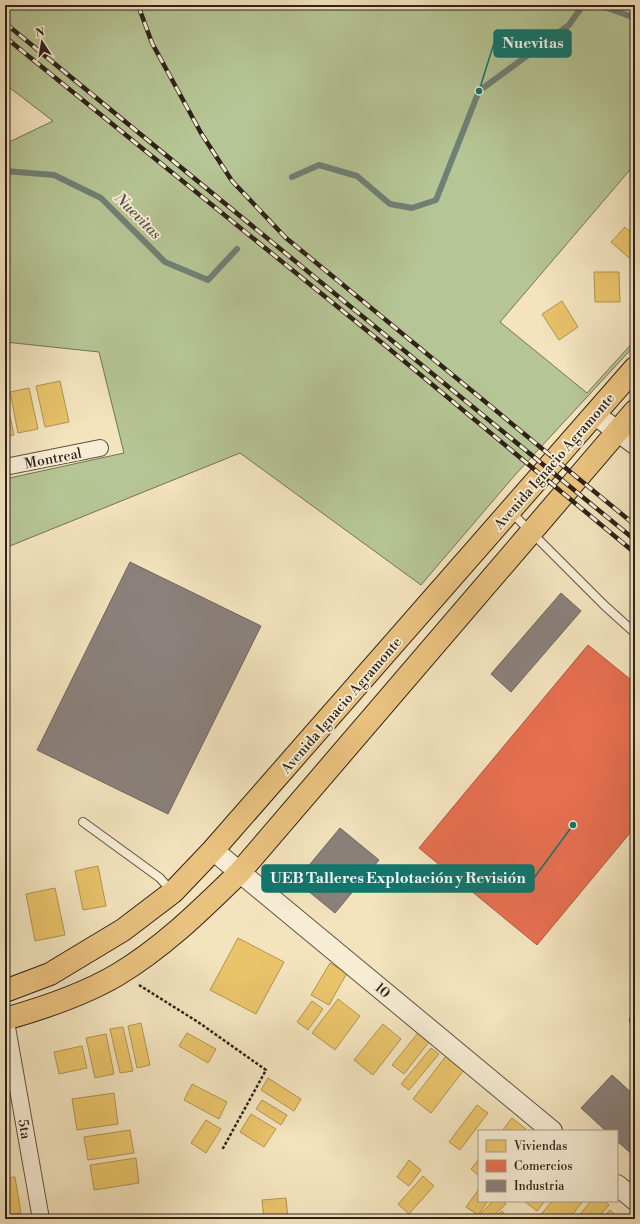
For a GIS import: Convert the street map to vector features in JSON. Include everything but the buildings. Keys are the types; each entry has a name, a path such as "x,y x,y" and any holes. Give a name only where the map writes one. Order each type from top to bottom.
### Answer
{"main road":[{"name":"Avenida Ignacio Agramonte","path":"5,991 50,974 84,955 123,930 173,892 213,850 635,368"},
{"name":"Avenida Ignacio Agramonte","path":"5,1018 61,1002 117,975 151,952 191,920 240,872 635,411"}],"street":[{"path":"594,414 635,444"},
{"name":"Montreal","path":"5,467 100,448"},
{"name":"10","path":"213,850 551,1130"},
{"name":"5ta","path":"5,1018 41,1219"},
{"path":"618,1186 635,1200"}],"lane":[{"path":"510,512 532,532 605,606 635,633"},
{"path":"83,822 160,878 173,892"}],"path":[{"path":"139,985 198,1022 266,1070 222,1150"}],"green space":[{"path":"5,5 635,5 635,164 500,322 587,393 635,340 635,345 515,475 421,585 240,453 5,548 5,479 124,453 99,352 5,342 5,144 53,121 5,84"}],"waterway":[{"name":"Nuevitas","path":"292,177 319,165 357,176 390,204 412,208 436,200 479,91 569,25 583,5"},
{"name":"Nuevitas","path":"599,5 635,18"},
{"name":"Nuevitas","path":"5,171 54,175 101,198 165,262 208,280 237,249"}],"railway":[{"path":"138,5 152,43 201,133 232,181 286,238 635,525"},
{"path":"5,23 635,540"},
{"path":"5,37 381,342 635,553"}],"place":[{"name":"Nuevitas","path":"479,91"},
{"name":"UEB Talleres Explotación y Revisión","path":"573,825"}]}
